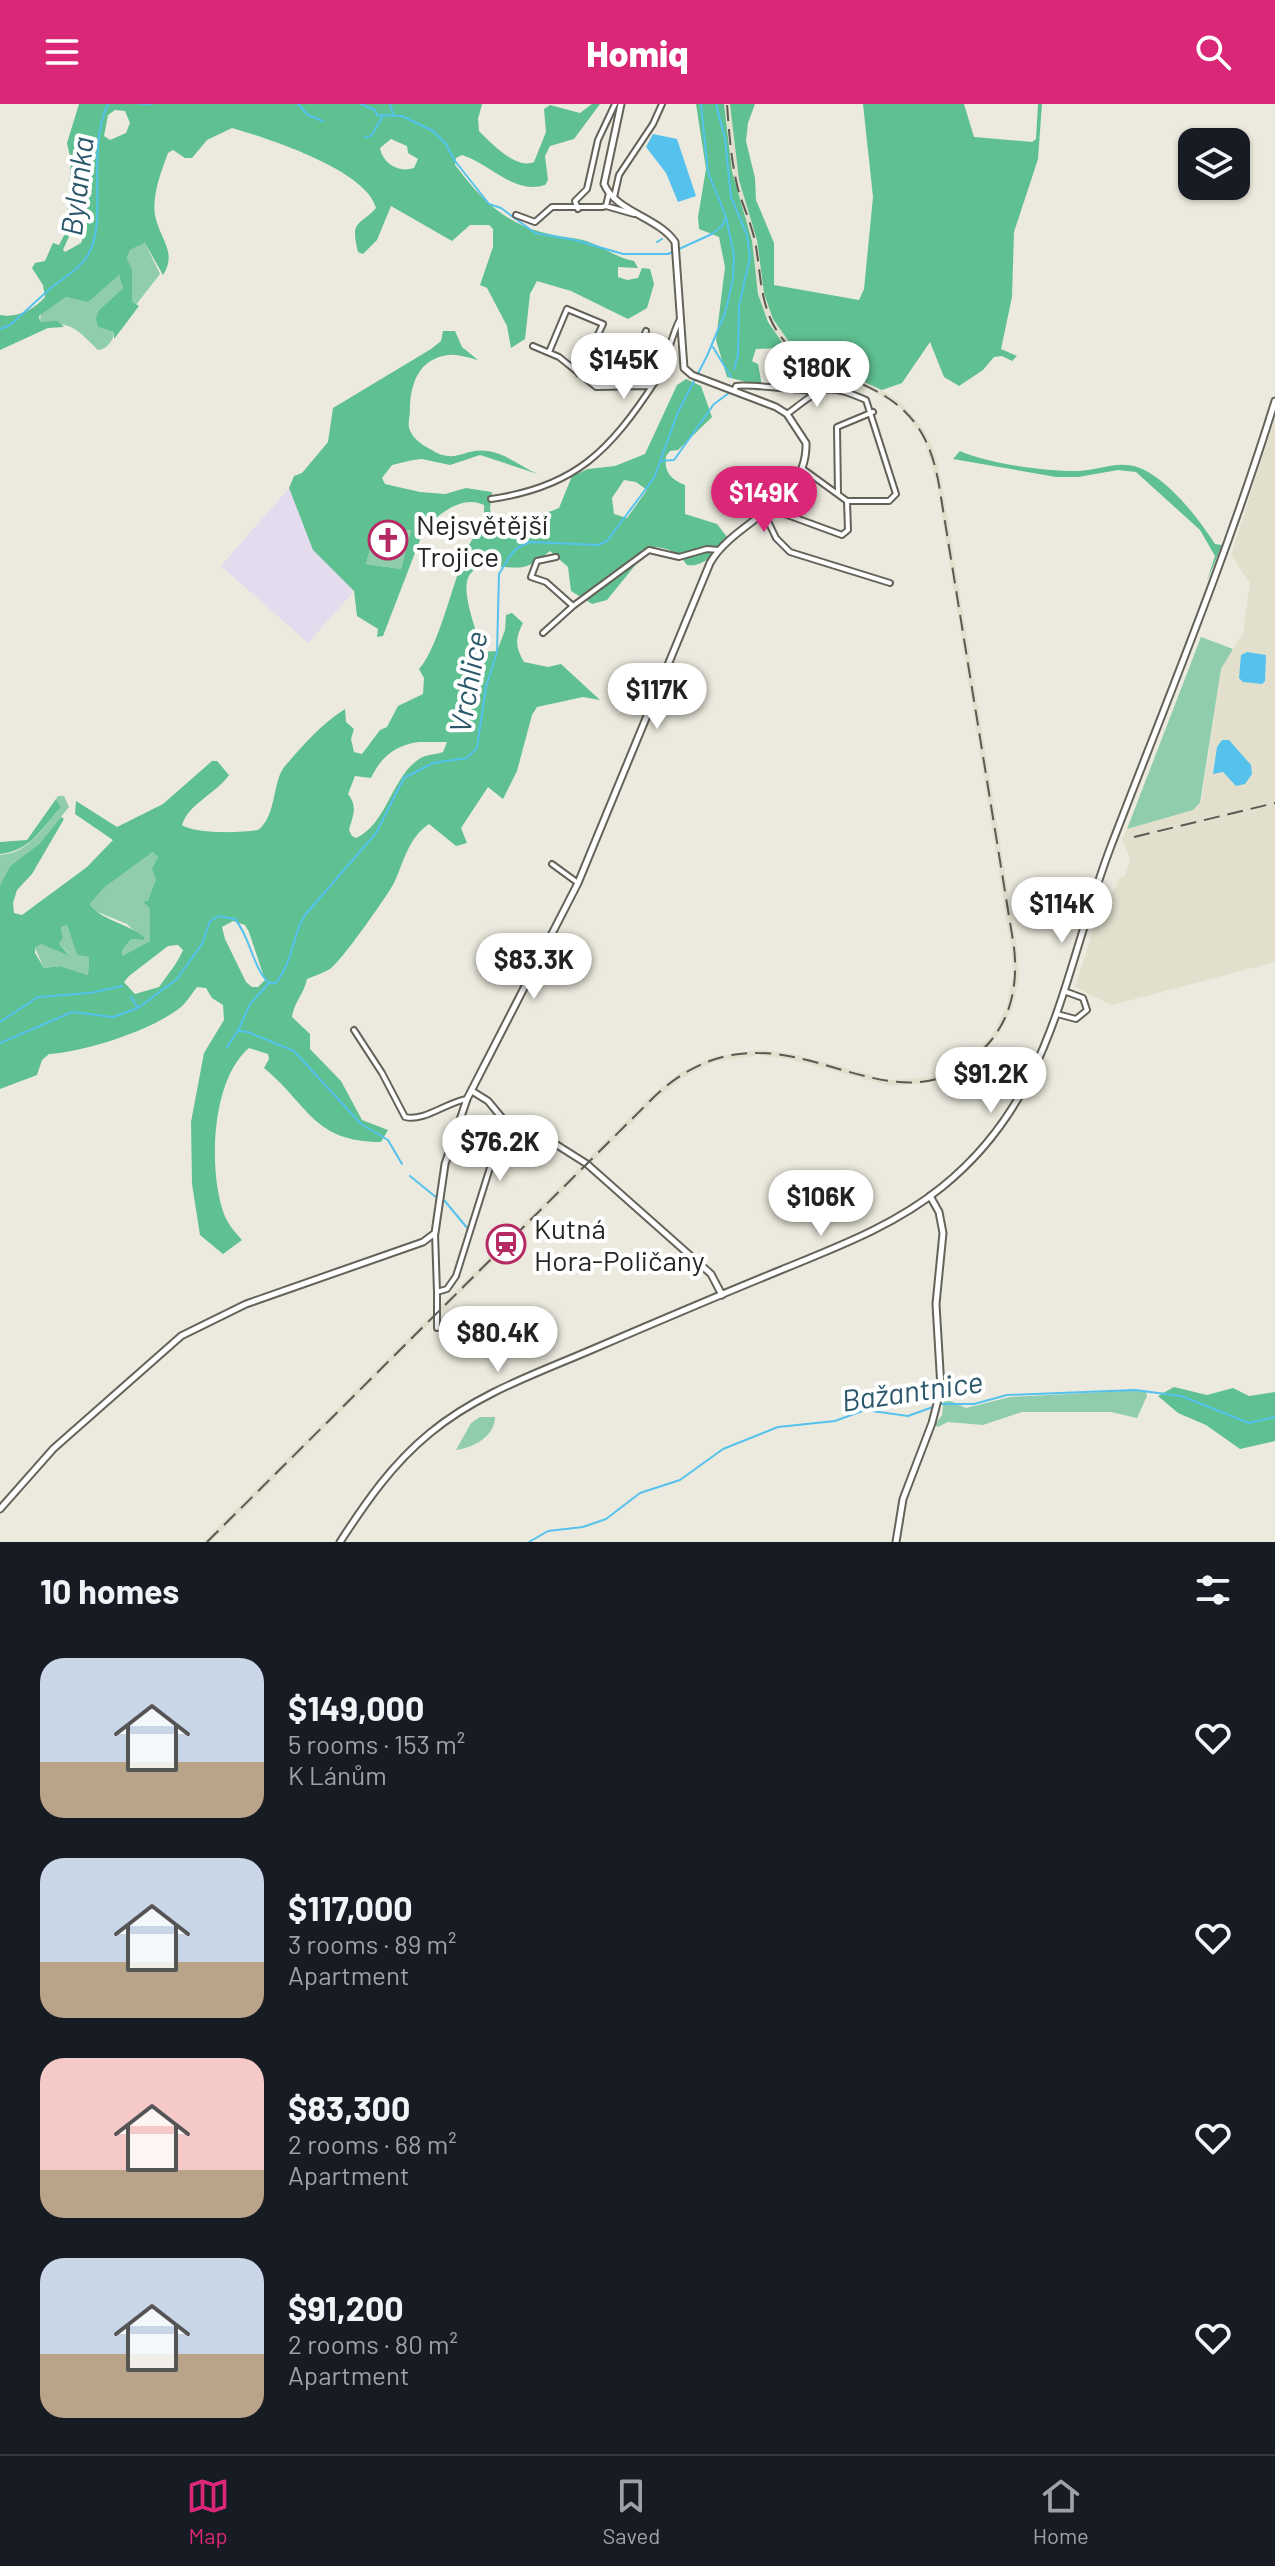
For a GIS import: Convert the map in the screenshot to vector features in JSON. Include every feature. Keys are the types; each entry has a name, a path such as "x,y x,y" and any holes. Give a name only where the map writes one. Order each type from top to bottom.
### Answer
{"street":[{"path":"437,1328 435,1233 445,1164 467,1099 578,883 718,550 765,515 803,469 806,443 787,414 692,375 682,364 677,250 672,236 611,195 604,184 618,104"},
{"path":"564,208 587,189 598,140 618,104"},
{"path":"606,206 619,175 653,124 662,104"},
{"path":"575,201 578,209"},
{"path":"516,215 535,222 552,207 578,209 606,206 641,215"},
{"path":"549,352 567,309 603,324 579,374"},
{"path":"491,499 523,493 595,458 621,431 655,381 681,317"},
{"path":"624,385 646,331"},
{"path":"533,346 549,352 596,387 650,386"},
{"path":"734,391 736,386 743,384 784,391 841,389 866,400 873,412 896,494 889,501 847,501 803,469"},
{"path":"787,414 817,391"},
{"path":"340,1542 399,1461 458,1412 512,1384 879,1228 930,1196 972,1160 1012,1111 1040,1061 1110,849 1234,529 1275,401"},
{"path":"838,495 837,427 873,412"},
{"path":"771,509 842,535 848,530 847,501"},
{"path":"765,515 776,538 794,554 890,583"},
{"path":"543,633 573,606 649,550 679,557 707,549 718,550"},
{"path":"556,557 537,561 531,577 546,582 573,606"},
{"path":"552,864 578,883"},
{"path":"1057,1014 1076,1019 1086,1011 1083,998 1064,991"},
{"path":"354,1030 380,1069 405,1117 421,1117 449,1103 467,1099"},
{"path":"472,1091 488,1101 507,1124 557,1145 587,1164 711,1274 722,1295"},
{"path":"437,1292 447,1289 456,1276 499,1139 507,1124"},
{"path":"896,1542 903,1499 932,1423 941,1388 936,1304 943,1233 939,1212 930,1196"},
{"path":"0,1509 54,1448 181,1336 246,1304 423,1242 435,1233"}],"shaded area":[{"path":"724,104 730,104 739,180 757,240 762,283 773,319 790,343 807,356 874,385 903,404 924,430 934,450 1017,947 1019,975 1013,1007 998,1035 984,1052 960,1071 933,1082 890,1086 793,1060 759,1055 714,1062 682,1078 656,1099 211,1542 203,1542 652,1095 679,1073 712,1057 759,1050 794,1054 890,1080 931,1077 957,1066 980,1048 994,1032 1007,1005 1013,975 1011,948 937,485 928,452 920,433 900,408 871,390 804,361 786,347 774,330 761,304 749,231 736,191"},
{"path":"1275,418 1275,962 1112,1005 1075,987 1105,894 1114,892 1119,878 1125,876 1130,858 1122,840 1127,829 1193,810 1201,803 1221,669 1243,633 1250,583 1231,555"},
{"path":"289,488 313,550 354,591 308,643 221,566"}],"green space":[{"path":"79,104 482,104 479,131 504,154 527,163 534,162 546,132 544,109 550,105 580,113 592,104 600,104 574,139 550,146 545,156 548,180 545,185 523,186 462,155 456,158 455,165 482,197 514,222 541,232 583,240 634,261 638,268 618,267 618,277 627,280 638,278 642,268 650,269 654,284 647,308 628,319 571,291 537,281 530,294 525,339 511,348 507,326 487,288 480,285 493,247 493,229 489,225 470,225 452,241 391,206 377,240 363,254 358,252 355,234 358,225 376,208 369,194 355,181 314,158 232,128 207,140 192,158 185,158 173,150 168,153 154,207 168,252 167,267 163,275 145,243 130,250 127,258 132,270 132,302 139,306 114,339 114,332 98,327 96,318 99,310 123,288 119,275 88,302 66,297 39,316 40,322 57,321 64,327 48,328 0,350 0,315 25,312 45,297 43,285 32,268 35,263 45,261 53,243 59,245 66,232 71,161 67,143","holes":["115,110 125,111 130,123 126,133 110,140 104,136 108,115","391,139 407,146 408,153 418,159 414,168 397,168 384,159 380,148","77,199 84,203 87,228 81,243 65,252 63,250 75,223"]},
{"path":"696,104 724,104 732,171 752,241 758,294 768,322 786,348 756,349 752,361 758,364 762,386 727,377 716,340 725,267 719,237 699,229 706,169"},
{"path":"730,104 755,104 746,141 755,178 756,200 774,243 774,285 859,300 864,289 873,197 863,104 964,104 974,137 1032,142 1036,139 1038,104 1042,104 1038,159 1014,232 1012,297 1001,349 1017,356 1012,361 1002,356 994,357 983,370 959,386 944,377 930,342 902,383 882,390 807,356 790,343 773,319 764,293 757,240 739,180"},
{"path":"145,243 160,274 135,306 132,303 131,270 127,258 130,250"},
{"path":"116,276 120,276 123,288 99,310 98,327 114,332 104,348 98,350 72,328 40,322 41,314 66,297 88,301"},
{"path":"443,331 455,331 462,347 478,360 448,355 438,357 423,368 412,391 409,428 412,435 439,454 453,456 488,451 538,474 480,455 450,465 422,459 392,465 382,478 385,484 445,494 466,488 492,492 490,509 495,529 500,530 559,508 572,476 588,469 615,466 645,454 677,385 686,379 701,386 712,417 678,450 670,451 666,456 667,471 685,485 685,514 717,524 727,537 710,557 694,565 687,565 671,551 650,547 607,600 592,604 571,591 568,567 550,551 527,566 484,567 469,576 468,602 481,652 497,651 505,630 506,615 512,613 523,623 517,642 524,662 548,667 561,664 600,700 583,697 537,707 517,771 503,799 488,787 461,828 467,843 456,846 429,824 411,843 390,890 336,964 307,979 292,1017 310,1034 310,1049 341,1081 362,1120 388,1130 381,1142 340,1136 314,1119 264,1068 268,1054 249,1048 236,1063 220,1103 215,1151 219,1196 224,1214 242,1240 223,1254 200,1235 192,1184 191,1122 204,1053 224,1020 223,1005 212,998 206,988 197,987 181,1007 154,1024 99,1044 49,1054 42,1060 37,1075 0,1089 0,885 10,866 39,844 61,817 64,819 32,874 17,890 14,913 22,915 87,867 113,840 75,814 76,801 117,827 163,804 212,761 217,761 229,775 190,811 182,825 207,831 258,830 268,816 281,772 328,722 345,709 346,722 354,729 351,739 354,752 362,754 380,730 387,727 398,706 423,694 424,678 419,669 433,646 466,551 481,523 484,505 476,502 458,504 442,513 423,532 383,636 377,637 378,629 357,616 354,591 313,550 289,488 294,476 302,473 328,442 333,408 441,341","holes":["624,480 636,482 647,490 627,518 614,514 612,498","411,530 401,569 366,564 375,531","419,742 447,742 443,752 422,757 410,767 375,822 356,838 352,836 349,830 354,807 348,794 355,776 371,778 384,758 403,746","153,852 158,857 152,869 156,879 148,900 143,902 150,909 150,941 122,956 122,950 131,939 144,940 144,937 100,914 90,904 105,887","233,921 245,925 265,980 258,987 246,982 222,927","67,925 77,955 89,957 88,975 60,966 44,968 35,948 41,944 70,956 59,944 63,938 61,927","178,945 183,950 159,987 135,994 124,982 168,946"]},
{"path":"960,451 986,460 1033,468 1084,471 1129,465 1148,472 1171,489 1215,544 1222,545 1207,581 1215,556 1200,530 1136,472 1118,470 1078,477 1056,477 953,459"},
{"path":"411,530 401,569 366,564 375,531"},
{"path":"1201,637 1233,649 1221,669 1200,803 1193,810 1127,829"},
{"path":"64,796 69,807 39,844 10,866 0,885 0,855 20,849 35,838 61,807 56,799"},
{"path":"56,799 61,807 35,837 20,848 0,854 0,842 27,840"},
{"path":"153,852 158,854 156,879 148,900 143,902 150,909 150,941 122,956 122,949 131,939 144,940 127,924 95,911 90,904 105,887"},
{"path":"67,925 77,955 89,957 88,975 60,966 44,968 35,948 41,944 70,955 59,944 63,938 61,927"},
{"path":"1174,1387 1207,1395 1233,1388 1249,1396 1275,1392 1275,1441 1240,1449 1206,1425 1178,1413 1158,1396"},
{"path":"1146,1391 1147,1396 1137,1418 1111,1412 1022,1412 983,1425 948,1422 938,1427 935,1425 942,1415 944,1398 966,1408 1010,1397"},
{"path":"480,1417 495,1417 491,1430 476,1444 456,1450 471,1423"}],"water":[{"path":"653,134 677,139 696,196 678,202 666,173 646,147"},
{"path":"1247,652 1266,655 1265,681 1262,684 1243,682 1239,678 1241,655"},
{"path":"1222,740 1229,740 1251,765 1252,774 1245,784 1236,786 1223,772 1213,774 1217,747"}],"waterway":[{"name":"Bylanka","path":"0,329 10,325 76,269 88,255 97,223 98,142 108,104"},
{"name":"Bylanka","path":"140,104 151,104"},
{"path":"298,104 308,115 323,121"},
{"name":"Bylanka","path":"361,104 375,110 377,115 402,116 433,131 446,144 455,161 489,204 501,208 535,233 575,240 623,254 668,254 712,234 722,226 726,217"},
{"path":"390,104 393,114"},
{"name":"Vrchlice","path":"0,1043 72,1012 113,1017 138,1008 177,979 202,944 210,921 219,916 235,919 263,976 269,983 276,983 305,915 376,833 404,778 433,763 467,758 477,748 486,687 497,652 499,574 517,548 530,542 598,545 607,541 654,478 678,412 725,313 733,279 734,255 726,217 708,172 701,104"},
{"path":"716,104 725,139 731,197 747,235 750,257 739,306 738,355 734,369"},
{"path":"365,137 371,136 383,116"},
{"path":"657,242 662,239"},
{"path":"713,347 731,377"},
{"path":"661,461 674,460 714,404 729,393"},
{"path":"261,992 268,984"},
{"path":"0,1022 38,997 90,993 122,986"},
{"path":"260,993 250,1004 238,1031 248,1032 294,1051 361,1124 388,1140 402,1164"},
{"path":"131,997 138,1008"},
{"path":"227,1047 237,1032"},
{"path":"410,1176 437,1198"},
{"path":"444,1200 468,1229"},
{"name":"Bažantnice","path":"939,1404 974,1404 1007,1395 1135,1390 1181,1396 1249,1423 1275,1417"},
{"name":"Bažantnice","path":"529,1542 548,1531 583,1527 606,1519 640,1493 680,1480 723,1449 778,1427 835,1421 865,1410 908,1416 933,1407"}],"railway":[{"path":"207,1542 654,1097 688,1071 714,1059 758,1053 788,1056 877,1079 906,1082 934,1080 962,1068 988,1044 1008,1011 1014,986 1014,947 934,463 919,429 897,404 793,350 771,320 766,308 755,241 738,189 727,104"},
{"path":"1134,837 1275,803"}],"place":[{"name":"Nejsvětější Trojice","path":"388,540"},
{"name":"Kutná Hora-Poličany","path":"506,1244"}]}
